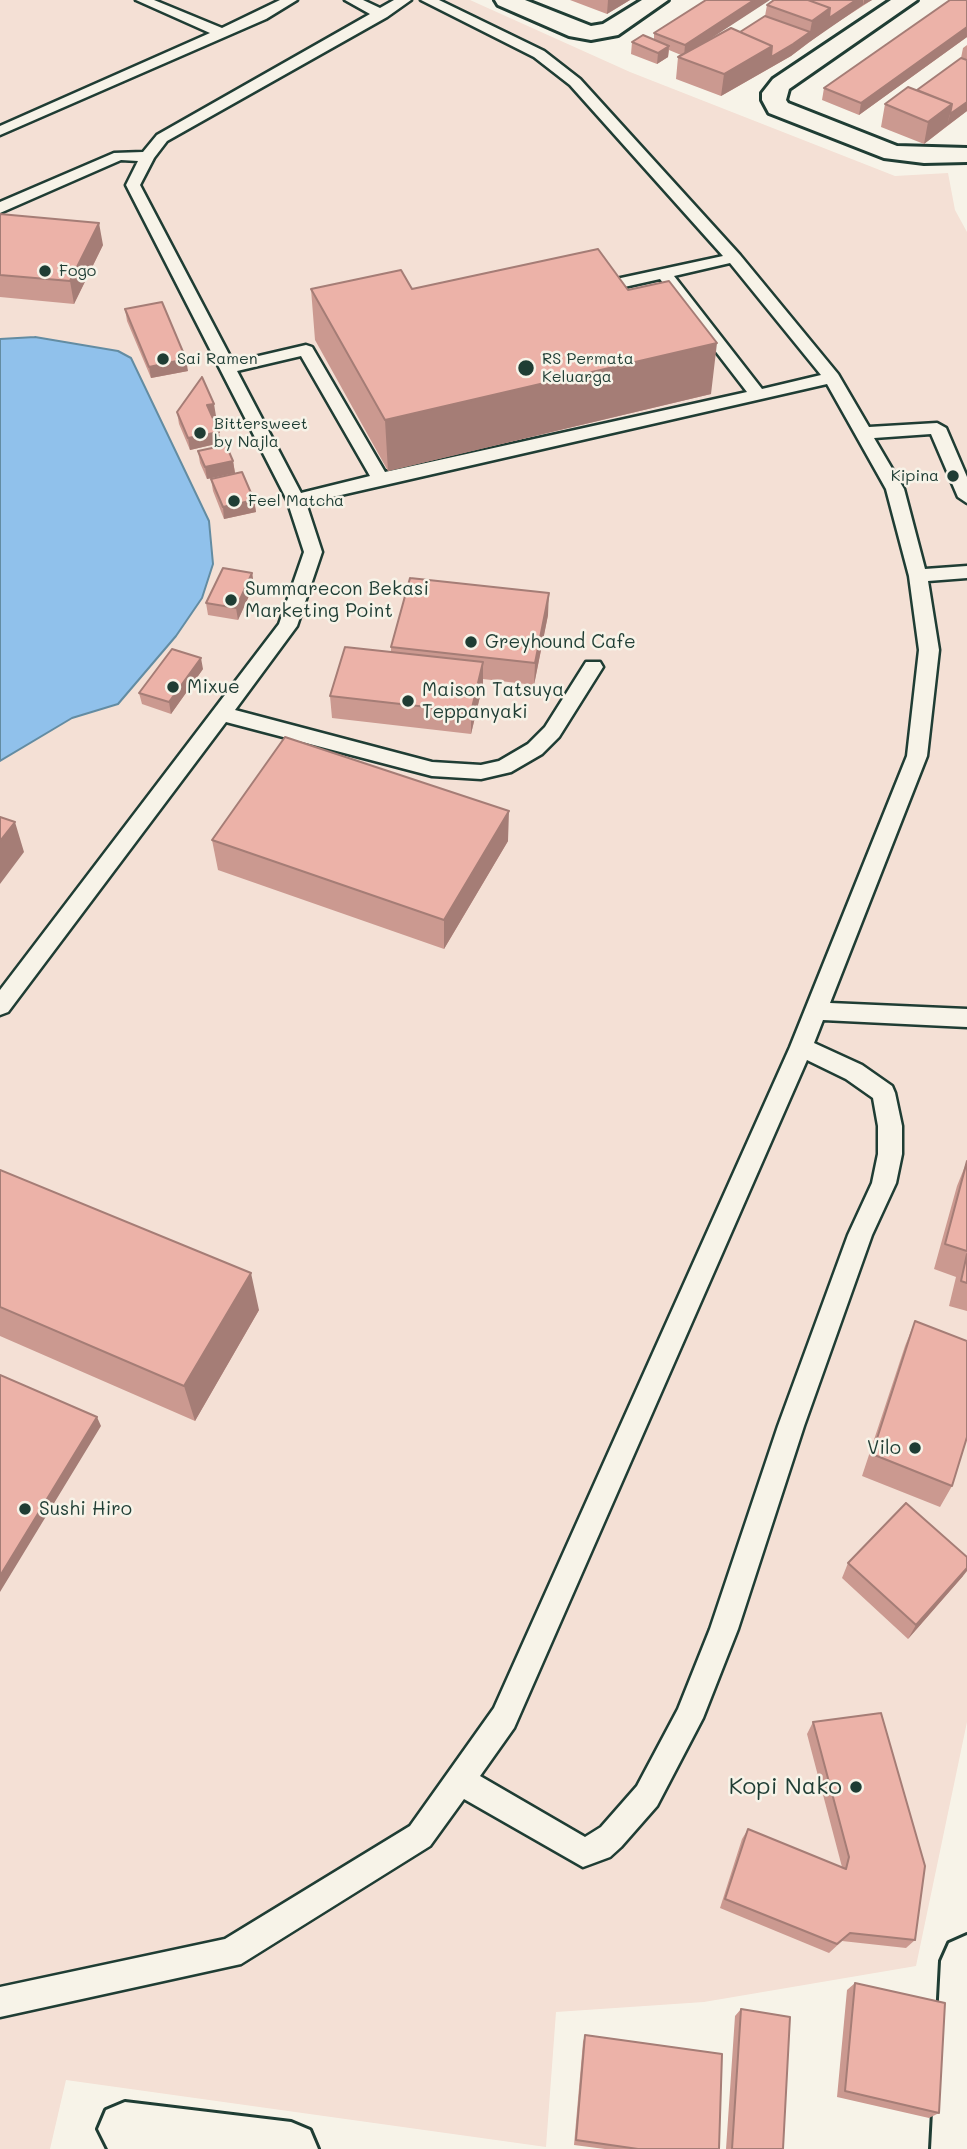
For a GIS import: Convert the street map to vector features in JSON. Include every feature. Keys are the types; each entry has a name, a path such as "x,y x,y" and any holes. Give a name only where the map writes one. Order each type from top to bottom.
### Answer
{"street":[{"path":"506,0 577,31 591,33 610,30 657,0"},
{"path":"906,0 781,84 774,93 774,100 778,108 893,153 924,156 963,151"},
{"path":"958,2149 967,1961"},
{"path":"125,2129 291,2149"}],"lane":[{"path":"143,0 180,10 221,33"},
{"path":"0,131 290,0"},
{"path":"352,0 382,14"},
{"path":"0,1006 288,626 313,552 296,500 133,185 147,157 162,138 404,0"},
{"path":"0,2002 230,1954 419,1836 504,1718 801,1047 917,756 929,650 918,576 895,489 832,378 734,258 575,82 540,54 428,0"},
{"path":"0,208 119,156 147,157"},
{"path":"578,293 734,258"},
{"path":"664,274 758,395"},
{"path":"226,368 306,350 380,479"},
{"path":"296,500 832,378"},
{"path":"865,433 937,428 967,497"},
{"path":"918,576 967,572"},
{"path":"223,714 432,769 481,772 504,767 535,749 552,732 593,667"},
{"path":"814,1010 967,1018"},
{"path":"459,1780 583,1852 600,1847 606,1842 647,1796 689,1718 724,1629 795,1413 860,1236 884,1182 890,1154 890,1126 884,1093 854,1072 801,1047"}],"shaded area":[{"path":"0,0 470,0 630,72 895,176 948,173 955,210 967,232 967,1722 916,1966 704,2002 556,2012 546,2147 66,2080 50,2149 0,2149"}],"water":[{"path":"35,337 118,351 131,358 209,521 213,564 202,598 176,636 118,704 72,718 0,761 0,339"}],"building":[{"path":"706,0 754,0 685,45 654,33"},
{"path":"774,0 808,0 830,8 812,21 767,5"},
{"path":"808,0 856,0 829,18 830,8"},
{"path":"950,0 967,0 967,27 861,103 824,88"},
{"path":"765,16 810,32 771,57 772,46 740,32"},
{"path":"731,28 772,46 724,74 678,57"},
{"path":"643,35 669,46 658,53 632,42"},
{"path":"961,58 967,60 967,102 950,114 952,104 917,90"},
{"path":"908,87 952,104 928,122 885,104"},
{"path":"0,214 99,223 70,281 0,275"},
{"path":"598,249 628,290 669,281 717,343 385,420 311,289 401,270 412,289"},
{"path":"162,302 186,359 149,367 125,309"},
{"path":"202,377 214,404 207,405 219,432 188,438 177,412"},
{"path":"226,445 233,461 205,467 198,451"},
{"path":"242,472 254,500 223,507 211,479"},
{"path":"223,568 252,573 236,608 206,603"},
{"name":"Greyhound Cafe","path":"410,578 549,593 535,663 391,647"},
{"path":"345,647 483,662 471,712 330,696"},
{"path":"172,649 201,658 169,702 139,693"},
{"path":"285,737 509,811 444,920 212,840"},
{"path":"0,817 15,822 0,841"},
{"path":"967,1161 967,1251 945,1244"},
{"path":"0,1170 251,1273 184,1386 0,1307"},
{"path":"967,1254 967,1283 961,1281"},
{"name":"Vilo","path":"915,1321 967,1341 967,1437 952,1486 872,1454"},
{"name":"Sushi Hiro","path":"0,1375 97,1417 0,1576"},
{"path":"906,1503 967,1557 967,1568 916,1625 848,1563"},
{"name":"Kopi Nako","path":"881,1713 925,1866 915,1940 850,1933 837,1944 725,1899 748,1829 846,1869 849,1857 813,1722"},
{"path":"855,1983 945,2003 939,2113 845,2091"},
{"path":"741,2009 790,2017 783,2149 732,2149"},
{"path":"585,2035 722,2054 719,2149 638,2149 576,2140"}],"place":[{"name":"Fogo","path":"45,271"},
{"name":"Sai Ramen","path":"163,359"},
{"name":"RS Permata Keluarga","path":"526,368"},
{"name":"Bittersweet by Najla","path":"200,433"},
{"name":"Kipina","path":"953,476"},
{"name":"Feel Matcha","path":"234,501"},
{"name":"Summarecon Bekasi Marketing Point","path":"231,600"},
{"name":"Greyhound Cafe","path":"471,642"},
{"name":"Mixue","path":"173,687"},
{"name":"Maison Tatsuya Teppanyaki","path":"408,701"},
{"name":"Vilo","path":"915,1448"},
{"name":"Sushi Hiro","path":"25,1509"},
{"name":"Kopi Nako","path":"856,1787"}]}
